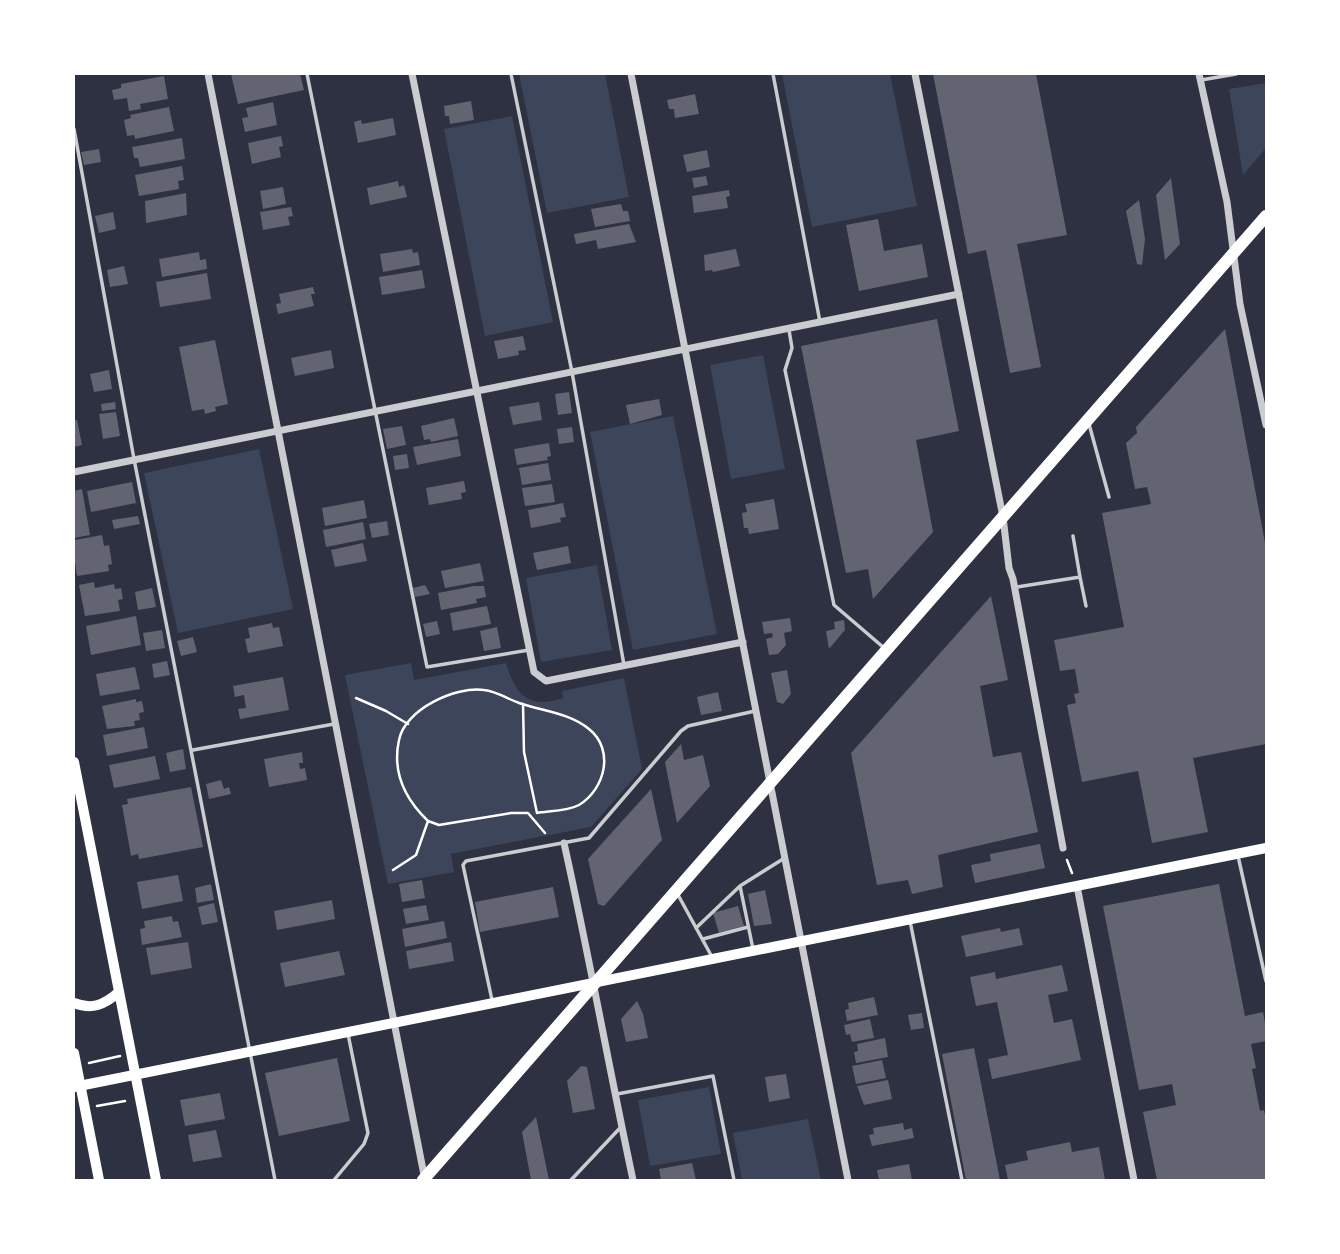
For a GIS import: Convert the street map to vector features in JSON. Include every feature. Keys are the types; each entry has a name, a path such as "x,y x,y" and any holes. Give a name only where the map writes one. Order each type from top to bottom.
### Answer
{"main road":[{"path":"424,1180 1266,216"},
{"path":"74,762 156,1181"},
{"path":"77,1086 1266,848"},
{"path":"74,1003 96,1007 108,1002 119,992"},
{"path":"74,1053 77,1086 99,1181"}],"street":[{"path":"208,74 424,1180"},
{"path":"412,74 534,672 546,681 743,642"},
{"path":"631,74 848,1181"},
{"path":"915,74 1003,517 1009,568 1063,848"},
{"path":"1200,77 1227,202 1240,304 1263,390 1266,425"},
{"path":"74,472 958,294"},
{"path":"564,843 633,1181"},
{"path":"1077,886 1134,1181"}],"lane":[{"path":"307,74 427,667 529,650"},
{"path":"511,74 572,372 624,665"},
{"path":"773,74 820,322"},
{"path":"1200,77 1236,74"},
{"path":"74,129 134,460 275,1181"},
{"path":"788,328 792,348 785,370 834,605 886,650"},
{"path":"1088,419 1110,497"},
{"path":"1073,536 1086,606"},
{"path":"1014,587 1080,577"},
{"path":"493,1003 463,865 466,862 589,838 688,726 757,710"},
{"path":"192,750 336,724"},
{"path":"1237,854 1266,981"},
{"path":"696,928 740,886 785,858"},
{"path":"740,886 753,951"},
{"path":"676,890 713,959"},
{"path":"910,919 961,1181"},
{"path":"702,939 748,928"},
{"path":"334,1181 364,1144 368,1133 348,1032"},
{"path":"615,1095 713,1076 734,1181"},
{"path":"571,1181 621,1127"}],"path":[{"path":"532,818 537,813 577,807 591,795 603,775 605,760 601,743 590,729 569,718 485,690 459,692 432,701 417,711 399,738 398,772 409,800 428,821 439,825 511,813 528,813 532,818 545,833"},
{"path":"356,698 408,724"},
{"path":"523,704 524,752 537,813"},
{"path":"393,870 416,855 428,821"},
{"path":"1063,848 1077,886"},
{"path":"89,1063 120,1056"},
{"path":"96,1107 125,1101"}],"shaded area":[{"path":"519,74 605,74 629,197 547,213"},
{"path":"782,74 890,74 917,206 812,227"},
{"path":"1266,83 1266,148 1243,175 1229,89"},
{"path":"512,116 553,322 485,336 444,129"},
{"path":"763,355 785,469 731,479 710,365"},
{"path":"673,416 717,634 633,650 590,432"},
{"path":"259,449 293,609 178,633 144,473"},
{"path":"597,565 612,650 541,662 526,578"},
{"path":"411,663 414,680 506,663 519,691 525,697 541,702 563,698 562,691 624,678 642,769 591,827 451,854 454,872 388,884 345,675"},
{"path":"709,1087 721,1154 650,1166 638,1100"},
{"path":"808,1119 821,1180 742,1180 733,1133"}],"building":[{"path":"231,74 300,74 304,90 238,104"},
{"path":"933,74 1036,74 1067,235 1017,244 1041,367 1010,373 986,250 968,254"},
{"path":"164,76 168,99 140,104 141,109 129,111 127,98 114,100 112,90 121,88 121,84"},
{"path":"695,94 699,114 675,118 674,109 669,109 667,100"},
{"path":"471,101 474,120 450,124 449,116 445,116 444,106"},
{"path":"273,102 277,125 245,132 242,118 248,117 246,108"},
{"path":"169,107 174,131 135,139 134,135 127,136 124,120 131,118 130,115"},
{"path":"393,118 396,135 358,143 354,122 361,120 362,124"},
{"path":"281,136 281,157 252,164 248,143"},
{"path":"182,138 185,159 140,167 138,158 134,158 132,147"},
{"path":"99,149 101,162 84,165 81,152"},
{"path":"707,150 710,167 687,172 683,155"},
{"path":"182,166 184,180 178,181 179,189 139,196 135,175"},
{"path":"706,176 708,185 694,188 692,178"},
{"path":"1171,178 1180,244 1165,260 1156,195"},
{"path":"398,181 399,187 404,185 407,197 370,205 367,188"},
{"path":"283,187 286,204 263,209 260,191"},
{"path":"729,190 730,196 726,197 728,208 694,213 692,196"},
{"path":"186,193 187,215 146,223 145,201"},
{"path":"1139,200 1145,239 1142,265 1137,264 1126,211"},
{"path":"621,204 623,211 628,211 630,221 595,227 591,209"},
{"path":"291,207 293,216 288,217 290,225 263,230 260,212"},
{"path":"113,212 116,229 99,233 95,216"},
{"path":"878,219 884,251 922,244 928,277 859,291 846,225"},
{"path":"629,224 636,242 598,249 596,240 576,244 574,234"},
{"path":"412,249 413,253 418,252 420,265 383,272 380,254"},
{"path":"736,249 740,266 713,272 705,271 704,255"},
{"path":"199,252 200,260 206,259 207,269 162,277 159,259"},
{"path":"124,266 128,284 110,287 107,270"},
{"path":"422,270 425,288 382,295 379,277"},
{"path":"207,273 211,299 160,307 156,282"},
{"path":"313,287 315,294 311,294 314,306 278,314 276,304 281,303 279,294"},
{"path":"937,319 959,431 916,440 933,532 873,599 868,569 846,573 801,346"},
{"path":"1225,329 1266,548 1266,744 1193,758 1208,832 1152,843 1138,771 1082,782 1067,705 1076,703 1074,694 1079,693 1075,669 1060,671 1054,640 1124,627 1102,513 1151,504 1147,487 1135,489 1126,443 1137,433 1136,427"},
{"path":"523,336 526,350 518,351 519,355 498,359 494,341"},
{"path":"215,340 228,404 215,407 216,411 205,414 204,409 192,411 179,347"},
{"path":"331,350 334,368 295,376 291,358"},
{"path":"109,370 112,389 94,392 90,374"},
{"path":"569,392 572,413 558,415 555,394"},
{"path":"659,399 662,415 630,424 626,405"},
{"path":"115,402 116,409 102,411 101,404"},
{"path":"539,402 542,420 513,425 509,407"},
{"path":"116,412 120,436 103,439 99,414"},
{"path":"454,418 458,436 431,442 430,439 424,440 421,426"},
{"path":"74,420 77,420 82,445 74,447"},
{"path":"402,426 406,445 387,449 383,429"},
{"path":"572,427 574,442 559,444 557,429"},
{"path":"458,439 461,456 417,465 413,447"},
{"path":"549,443 551,456 547,457 548,460 517,465 514,449"},
{"path":"407,454 409,468 395,470 393,456"},
{"path":"548,463 551,480 522,485 519,468"},
{"path":"464,481 466,492 461,493 462,499 429,505 426,488"},
{"path":"132,482 136,503 91,512 87,491"},
{"path":"552,484 555,502 525,506 522,488"},
{"path":"82,489 90,535 74,538 74,491"},
{"path":"774,499 779,529 749,534 748,528 744,528 742,513 747,512 745,504"},
{"path":"364,500 367,518 325,526 322,508"},
{"path":"563,503 566,517 560,518 561,522 531,528 528,510"},
{"path":"138,516 140,524 114,529 112,520"},
{"path":"387,521 389,535 372,538 369,524"},
{"path":"363,522 366,539 326,547 323,530"},
{"path":"102,535 104,546 109,545 112,564 108,565 109,571 77,576 75,540"},
{"path":"363,543 367,561 335,567 331,550"},
{"path":"568,546 571,563 537,570 533,553"},
{"path":"480,563 484,581 445,588 441,571"},
{"path":"94,582 95,588 114,584 115,589 121,588 123,599 118,600 120,611 85,616 79,585"},
{"path":"425,585 430,594 415,597 413,588"},
{"path":"484,586 486,597 476,599 477,603 441,610 438,593"},
{"path":"152,588 156,607 138,610 135,592"},
{"path":"991,596 1008,680 980,686 993,757 1021,752 1038,832 938,855 943,887 912,894 908,880 877,885 851,753"},
{"path":"487,606 491,624 453,631 450,613"},
{"path":"136,616 141,645 91,655 86,626"},
{"path":"790,618 792,631 784,633 786,645 778,654 769,655 766,639 773,637 772,633 764,634 762,622"},
{"path":"844,620 845,630 829,649 826,631 835,629 834,622"},
{"path":"437,621 440,634 426,637 423,624"},
{"path":"272,623 273,628 279,627 283,646 248,653 245,639 250,638 248,628"},
{"path":"497,627 501,648 484,651 480,631"},
{"path":"162,630 165,648 146,651 143,633"},
{"path":"193,637 197,652 181,656 177,641"},
{"path":"167,661 170,675 154,678 152,664"},
{"path":"135,667 140,689 100,696 96,674"},
{"path":"787,670 791,694 783,704 777,702 771,673"},
{"path":"283,677 289,710 240,719 238,709 246,708 244,695 235,697 233,686"},
{"path":"718,692 722,711 701,715 697,697"},
{"path":"136,699 136,702 142,701 144,712 139,713 140,720 134,721 135,726 107,729 102,706"},
{"path":"144,727 148,748 107,756 103,735"},
{"path":"681,744 684,760 703,755 710,786 677,823 665,762"},
{"path":"183,749 186,769 170,772 166,753"},
{"path":"302,752 303,763 299,763 300,769 305,768 307,780 269,787 264,759"},
{"path":"155,756 160,779 114,788 109,765"},
{"path":"221,780 224,789 229,787 231,794 209,799 206,784"},
{"path":"191,787 203,847 139,859 138,854 131,856 122,805 128,804 127,799"},
{"path":"651,789 662,840 604,906 598,904 588,859"},
{"path":"1040,844 1045,868 975,883 971,865 991,861 990,854"},
{"path":"178,875 183,901 142,909 137,882"},
{"path":"422,880 425,898 402,902 399,884"},
{"path":"211,884 214,900 197,903 195,888"},
{"path":"1219,884 1245,1016 1263,1012 1266,1029 1266,1041 1251,1044 1256,1068 1252,1069 1260,1111 1264,1110 1266,1121 1266,1180 1157,1180 1143,1112 1176,1105 1172,1084 1139,1090 1103,906"},
{"path":"553,887 559,917 480,932 475,902"},
{"path":"765,890 772,924 754,926 748,894"},
{"path":"332,900 335,919 277,930 274,911"},
{"path":"214,903 218,922 202,925 198,907"},
{"path":"426,905 429,920 406,924 403,909"},
{"path":"738,906 744,926 719,933 713,913"},
{"path":"172,916 173,922 178,921 182,937 142,945 140,929 145,928 144,921"},
{"path":"444,921 447,938 405,947 402,929"},
{"path":"1000,928 1001,932 1019,928 1023,945 966,957 961,936"},
{"path":"188,942 192,968 151,975 146,948"},
{"path":"451,942 454,961 409,969 406,951"},
{"path":"339,951 345,975 285,987 280,963"},
{"path":"1062,965 1068,991 1048,995 1054,1023 1072,1019 1081,1060 992,1079 988,1059 1008,1055 997,1002 976,1006 970,977 995,972 996,979"},
{"path":"874,997 878,1015 847,1021 845,1010 849,1009 848,1003"},
{"path":"637,1001 648,1038 626,1042 621,1019"},
{"path":"922,1013 924,1028 911,1030 908,1015"},
{"path":"870,1019 874,1038 852,1042 850,1034 846,1035 844,1025"},
{"path":"885,1038 888,1057 856,1063 854,1052 858,1051 857,1044"},
{"path":"974,1048 1000,1180 966,1180 942,1054"},
{"path":"337,1058 350,1121 279,1136 265,1073"},
{"path":"882,1060 886,1078 856,1084 852,1066"},
{"path":"581,1066 587,1067 595,1109 573,1113 567,1081"},
{"path":"786,1074 790,1098 769,1102 765,1077"},
{"path":"888,1080 892,1099 864,1105 857,1086"},
{"path":"220,1093 225,1119 185,1126 180,1100"},
{"path":"536,1117 549,1180 531,1180 522,1132"},
{"path":"903,1123 904,1130 912,1128 914,1138 872,1146 869,1135 874,1134 873,1128"},
{"path":"216,1130 222,1157 193,1162 188,1135"},
{"path":"1070,1142 1072,1152 1099,1147 1105,1180 1008,1180 1005,1165 1028,1160 1026,1151"},
{"path":"692,1163 696,1180 661,1180 659,1169"},
{"path":"909,1164 912,1180 879,1180 877,1170"}]}
